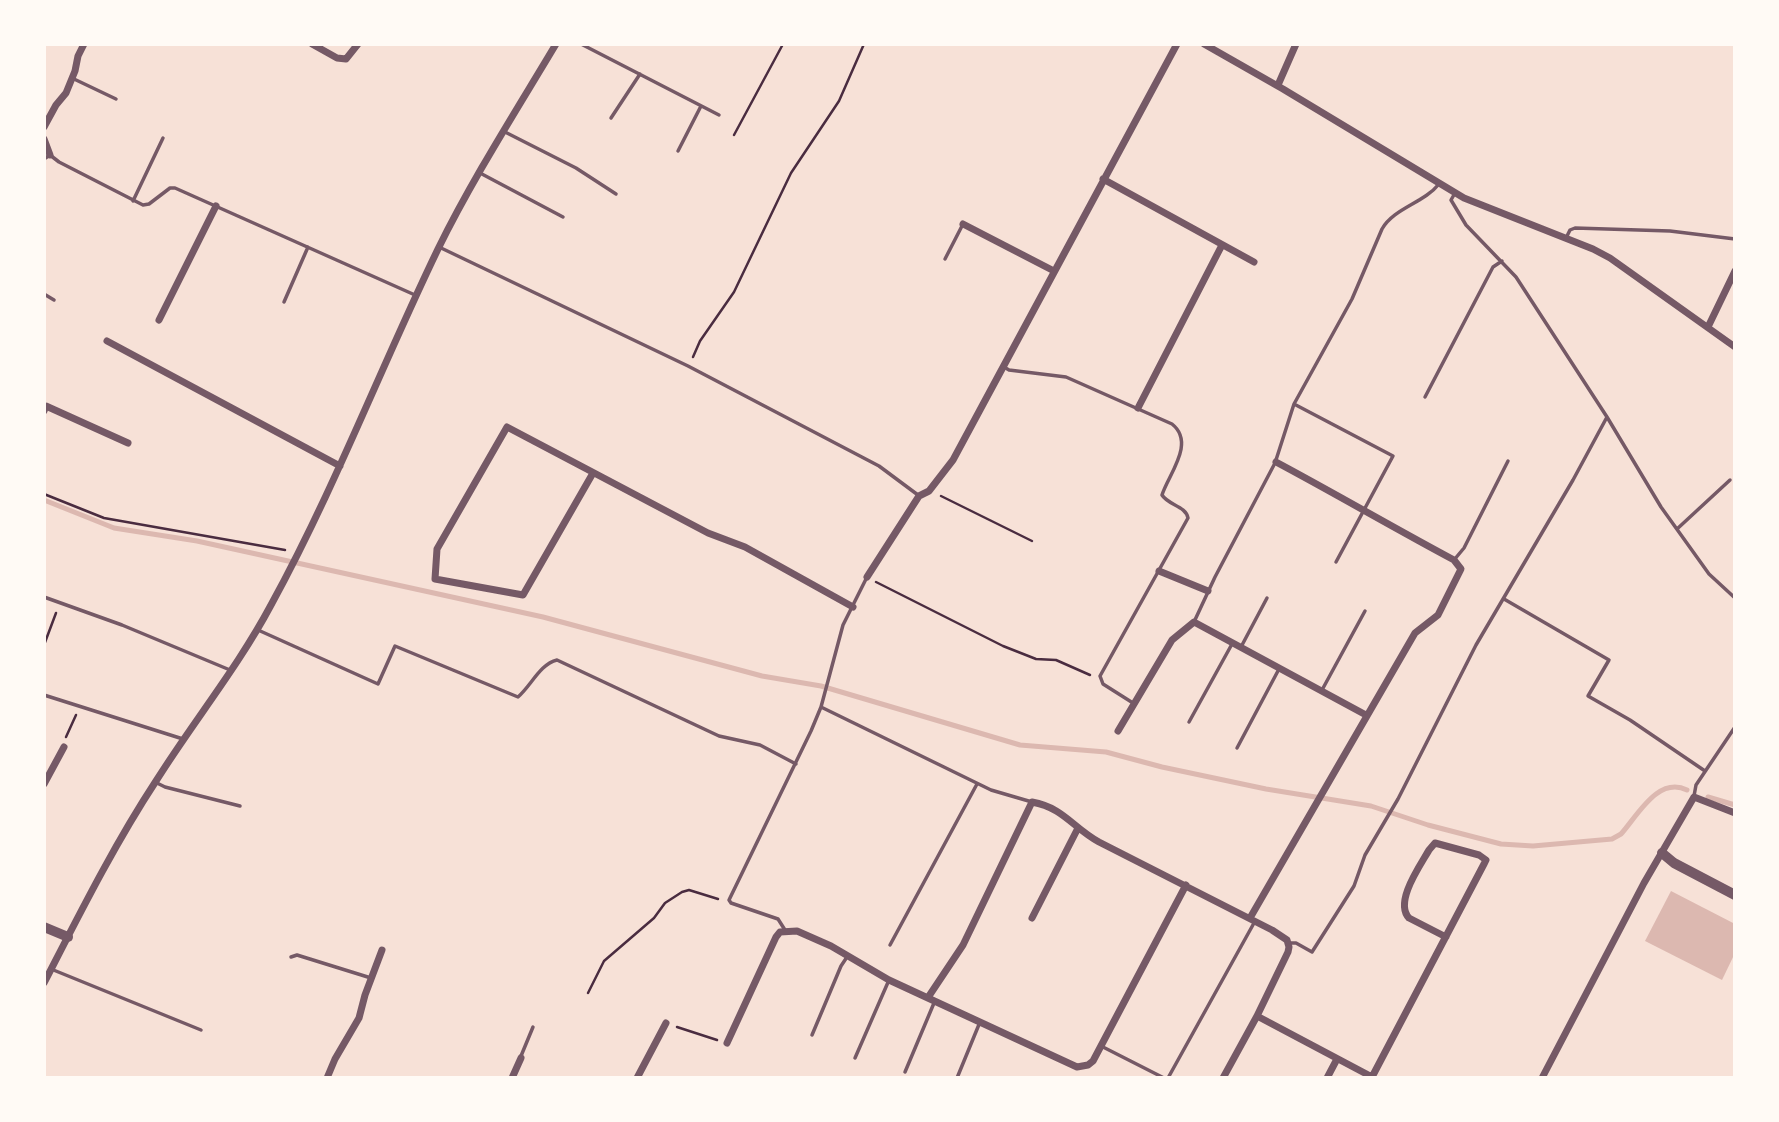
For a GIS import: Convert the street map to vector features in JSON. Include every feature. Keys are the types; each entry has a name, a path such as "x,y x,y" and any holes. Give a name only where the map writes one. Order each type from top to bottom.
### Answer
{"street":[{"path":"44,127 72,78 84,44"},
{"path":"312,44 342,59 349,56 358,44"},
{"path":"44,983 129,822 258,630 340,466 439,247 556,44"},
{"path":"867,577 919,496 929,491 953,460 1177,44"},
{"path":"1204,44 1278,85 1455,193 1566,239 1618,264 1735,347"},
{"path":"1278,85 1296,44"},
{"path":"44,139 47,157"},
{"path":"1103,179 1255,262"},
{"path":"159,320 216,206"},
{"path":"963,224 1054,271"},
{"path":"1138,408 1222,245"},
{"path":"1707,327 1735,271"},
{"path":"107,341 340,466"},
{"path":"44,411 46,406 128,443"},
{"path":"593,473 523,596 435,579 437,549 507,428 708,533 745,547 852,607"},
{"path":"1252,919 1366,715 1415,634 1438,615 1459,575 1459,564 1454,560 1276,461"},
{"path":"1159,571 1208,591"},
{"path":"1118,731 1172,640 1194,622 1366,715"},
{"path":"44,784 64,747"},
{"path":"1542,1078 1644,883 1694,797 1735,813"},
{"path":"932,998 963,945 1032,802 1058,810 1099,842 1252,919 1289,943 1288,952 1257,1016 1223,1078"},
{"path":"1032,918 1078,828"},
{"path":"1257,1016 1374,1077 1486,860 1479,855 1435,843 1402,903 1409,918 1446,937"},
{"path":"1662,853 1674,863 1735,895"},
{"path":"727,1043 776,937 785,930 797,931 831,946 889,980 1077,1067 1088,1065 1186,886"},
{"path":"44,927 68,937"},
{"path":"327,1078 359,1018 382,950"},
{"path":"638,1078 666,1023"},
{"path":"512,1078 521,1058"},
{"path":"1326,1078 1337,1059"}],"lane":[{"path":"581,44 719,115"},
{"path":"611,118 640,74"},
{"path":"72,78 116,99"},
{"path":"678,151 702,106"},
{"path":"504,131 576,169 616,194"},
{"path":"132,201 163,138"},
{"path":"47,157 143,205 149,204 170,188 416,295"},
{"path":"481,173 563,217"},
{"path":"1194,622 1276,461 1294,404 1352,299 1385,223 1419,202 1439,184"},
{"path":"1455,193 1451,200 1465,225 1516,277 1677,529 1709,573 1735,598"},
{"path":"944,259 963,224"},
{"path":"1566,239 1570,230 1575,228 1625,228 1735,239"},
{"path":"284,302 308,247"},
{"path":"439,247 688,366 879,467 919,496"},
{"path":"1425,397 1493,267 1502,261"},
{"path":"44,294 54,300"},
{"path":"1002,366 1009,370 1066,377 1172,424 1179,433 1179,461 1162,495 1185,511 1188,518 1100,678 1103,684 1134,704"},
{"path":"1294,404 1393,456 1336,562"},
{"path":"1289,943 1296,943 1308,951 1316,948 1354,886 1366,855 1476,645 1607,417"},
{"path":"1454,560 1464,548 1508,461"},
{"path":"1677,529 1730,480"},
{"path":"785,930 778,919 729,900 821,707 843,625 867,577"},
{"path":"44,597 122,625 230,670"},
{"path":"1241,647 1267,598"},
{"path":"1503,598 1609,660 1588,696 1630,720 1705,771"},
{"path":"1322,690 1365,611"},
{"path":"258,630 377,684 394,646 518,697 544,668 557,660 719,736 760,746 796,764"},
{"path":"1189,722 1233,642"},
{"path":"1237,748 1280,668"},
{"path":"44,695 183,739"},
{"path":"821,707 977,783 1032,802"},
{"path":"1694,797 1696,785 1735,727"},
{"path":"155,782 240,807"},
{"path":"890,945 977,783"},
{"path":"1101,1045 1166,1078 1252,919"},
{"path":"291,957 297,955 371,978"},
{"path":"812,1035 847,957"},
{"path":"51,969 201,1030"},
{"path":"855,1058 889,980"},
{"path":"905,1072 932,998"},
{"path":"957,1078 980,1021"},
{"path":"521,1058 533,1027"}],"path":[{"path":"734,135 783,44"},
{"path":"688,366 700,341 738,283 785,183 842,96 864,44"},
{"path":"929,491 1032,541"},
{"path":"44,494 120,522 298,553"},
{"path":"867,577 1003,646 1036,659 1056,660 1084,674 1100,678"},
{"path":"44,645 60,602"},
{"path":"64,747 71,723 82,707"},
{"path":"589,993 604,961 653,918 665,903 682,891 689,890 730,902"},
{"path":"666,1023 727,1043"}],"shaded area":[{"path":"1671,891 1735,924 1735,953 1722,980 1645,941"}],"waterway":[{"path":"44,500 114,528 197,541 543,617 762,676 821,686 1020,745 1106,752 1266,789 1371,806 1428,825 1501,844 1533,846 1612,839 1621,834 1658,793 1667,788 1687,790"},
{"path":"1708,797 1735,805"}]}
